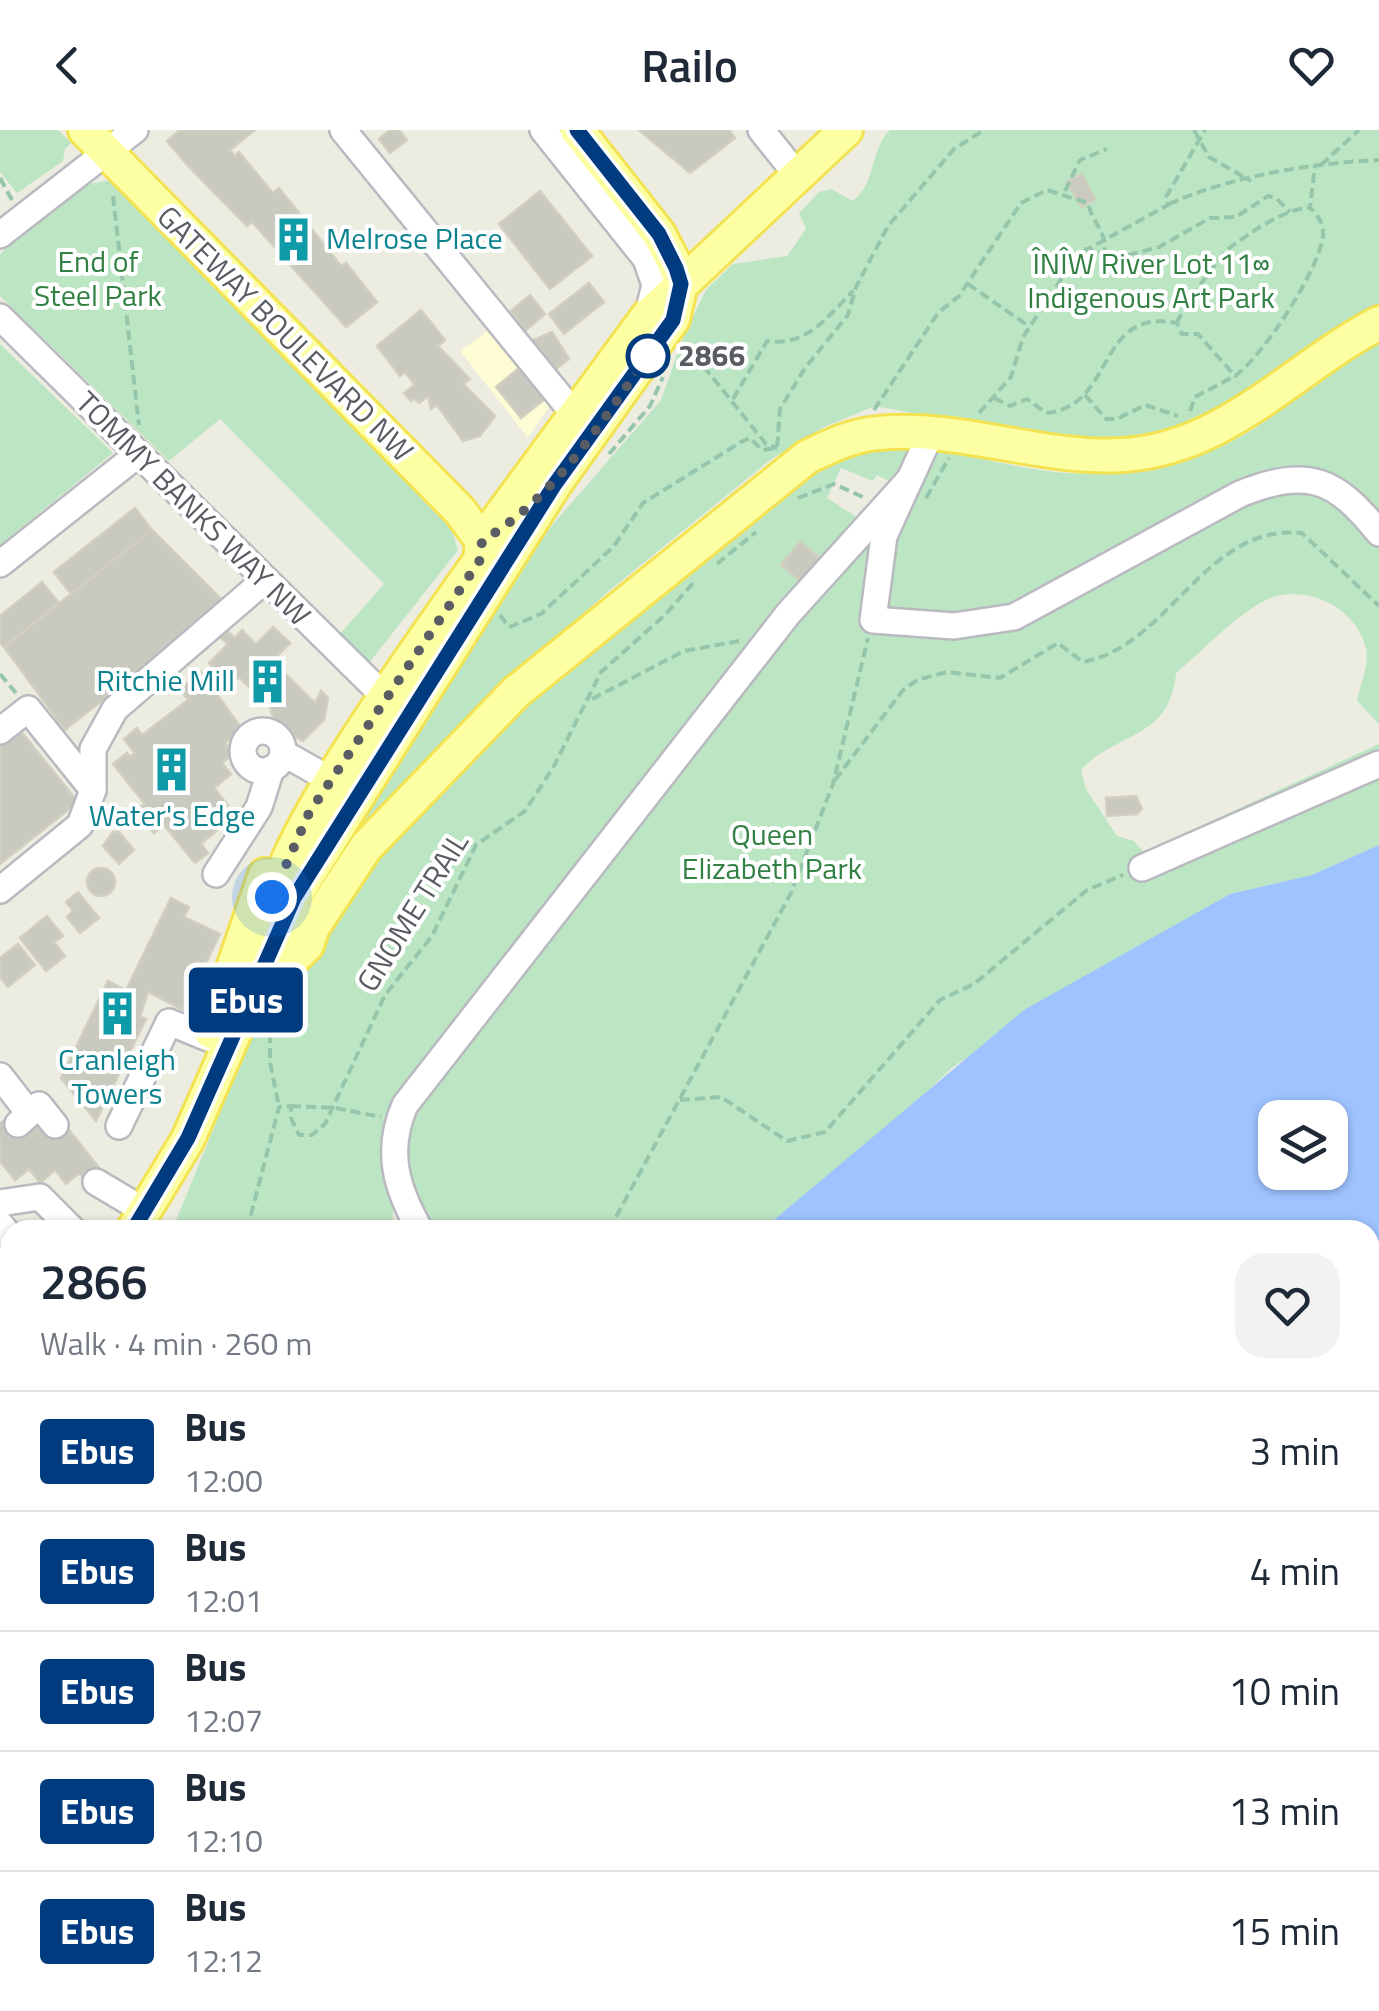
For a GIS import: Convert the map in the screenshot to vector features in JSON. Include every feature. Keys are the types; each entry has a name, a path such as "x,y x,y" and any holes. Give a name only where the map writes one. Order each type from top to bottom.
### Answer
{"main road":[{"path":"256,1010 278,924 555,484 673,320 681,284 659,234 577,130"},
{"path":"142,1213 271,857 309,813 480,560 482,541 647,317 846,130"},
{"name":"GATEWAY BOULEVARD NW","path":"96,141 460,511 482,541"},
{"path":"659,234 697,248 727,245"},
{"path":"142,1213 188,1138 256,1010 300,954 313,926 366,847 516,692 807,458 845,439 881,432 1067,454 1124,455 1168,447 1240,417 1379,323"},
{"path":"482,541 520,517 555,484"},
{"path":"278,924 272,897 309,813"},
{"path":"278,924 296,932 313,926"}],"street":[{"path":"0,235 96,141 135,130"},
{"path":"343,130 575,415"},
{"path":"543,130 646,259 655,284 647,317"},
{"path":"761,130 798,176"},
{"name":"TOMMY BANKS WAY NW","path":"0,318 387,699"},
{"path":"930,435 884,536 872,620 954,626 1014,617 1240,494 1278,481 1306,480 1334,487 1350,498 1379,533"},
{"path":"0,564 136,455"},
{"path":"415,1220 392,1172 398,1120 404,1105 770,636 910,478"},
{"path":"0,890 80,825 94,790 93,749 115,708 265,580"},
{"path":"0,731 28,709 94,790"},
{"path":"216,874 259,807 277,761 331,780"},
{"path":"1142,868 1379,764"},
{"path":"119,1126 170,1022 208,1038"},
{"path":"0,1076 23,1119 39,1104 55,1125"},
{"path":"96,1182 142,1213"},
{"path":"0,1203 40,1196 63,1220"}],"path":[{"path":"494,603 509,626 541,614 614,546 643,504 750,438 762,450 777,448 780,409 805,368 848,315 856,287 888,226 954,149 984,130"},
{"path":"1194,130 1211,159 1251,181"},
{"path":"1168,205 1166,196 1205,130"},
{"path":"1086,395 1106,419 1117,419 1145,405 1184,416 1195,397 1235,376 1262,352 1314,262 1324,234 1310,208 1318,165 1359,130"},
{"path":"1065,192 1076,163 1107,149"},
{"path":"970,423 1015,371 1021,342 1030,326 1084,249 1194,193 1318,165 1379,160"},
{"path":"112,189 140,415 136,455"},
{"path":"871,415 940,310 967,283 1021,203 1047,190 1065,192 1088,203 1091,218 1104,237 1104,254"},
{"path":"1084,249 1121,256 1159,247 1210,218 1236,217 1268,196 1276,198 1290,212"},
{"path":"1235,376 1202,337 1182,334 1177,323 1184,302 1198,293 1228,249 1290,212 1310,208"},
{"path":"967,283 1030,326"},
{"path":"732,400 767,341 782,343 810,335 856,287"},
{"path":"994,398 1010,406 1026,399 1050,414 1071,409 1086,395 1123,336 1153,321 1177,323"},
{"path":"680,336 766,444"},
{"path":"784,508 834,484 886,507"},
{"path":"708,571 758,531"},
{"path":"832,784 903,690 917,680 947,672 1000,678 1058,643 1083,662 1098,659 1143,632 1220,558 1262,539 1302,532 1379,606"},
{"name":"GNOME TRAIL","path":"336,1108 385,995 432,936 476,845 525,811 601,672 666,615 695,581"},
{"path":"614,1220 791,893 832,784 872,620"},
{"path":"588,702 684,651 770,636"},
{"path":"680,1100 722,1097 787,1141 825,1132 940,1000 974,984 1087,890 1142,868"},
{"path":"250,1220 279,1107 256,1010"},
{"path":"291,1106 291,1118 300,1135 312,1135 336,1108"},
{"path":"279,1107 336,1108 398,1120"}],"shaded area":[{"path":"493,327 555,398 528,438 460,351"}],"green space":[{"path":"0,130 58,130 71,143 65,149 63,161 17,193 0,172"},
{"name":"Queen Elizabeth Park","path":"890,130 1379,130 1379,724 1357,701 1367,654 1360,632 1338,608 1323,600 1291,594 1260,603 1238,618 1176,673 1172,695 1153,723 1095,757 1081,770 1086,789 1117,836 1134,841 1144,852 1379,744 1379,845 1312,875 1230,894 1118,958 953,1067 883,1133 774,1220 424,1220 384,1161 393,1220 176,1220 266,1001 370,861 485,738 815,464 850,448 897,445 1032,469 1109,474 1186,460 1259,426 1215,423 1092,446 875,406 824,427 770,460 610,590 527,663 344,848 461,652 514,583 535,545 661,400 684,335 706,290 733,264 787,256 806,229 799,213 819,192 831,189 853,201 866,185 879,147","holes":["841,468 873,481 877,475 902,488 869,525 827,498"]},
{"name":"End of Steel Park","path":"116,179 448,519 458,550 369,663 339,635 384,584 220,419 169,461 0,296 0,255 5,249 83,185"},
{"path":"0,344 113,453 0,545"}],"water":[{"path":"1379,845 1379,1220 774,1220 1024,1010 1230,894 1312,875"}],"building":[{"name":"Melrose Place","path":"180,130 255,130 230,150 235,156 239,152 273,193 279,188 341,266 346,263 377,302 346,327 252,222 247,226 188,166 167,141"},
{"path":"390,130 399,130 407,140 390,153 379,139"},
{"path":"639,130 729,130 735,138 690,173"},
{"path":"1082,174 1095,199 1082,207 1067,182"},
{"path":"540,191 592,256 550,289 499,224"},
{"path":"589,283 604,302 564,334 549,314"},
{"path":"530,295 545,314 526,330 511,311"},
{"path":"421,310 445,340 438,346 470,379 463,384 495,416 480,436 463,441 437,405 431,409 428,396 419,403 414,398 411,401 404,393 415,385 405,372 400,376 377,346"},
{"path":"552,332 569,359 552,372 531,341"},
{"path":"524,364 550,395 521,418 496,387"},
{"path":"135,508 152,530 71,594 54,572"},
{"path":"152,530 224,602 140,670 145,676 123,693 119,687 65,730 4,647"},
{"path":"800,542 822,560 803,583 781,565"},
{"path":"42,582 59,603 4,647 0,643 0,616"},
{"name":"Ritchie Mill","path":"273,627 290,643 272,661 315,703 321,691 328,698 324,720 303,741 275,725 270,707 239,677 231,685 209,663 228,644 221,638 227,631 235,638 242,630 256,644"},
{"name":"Water's Edge","path":"201,672 242,729 225,743 233,753 222,763 231,774 214,788 228,805 215,816 223,825 201,844 208,853 195,863 164,825 154,833 136,811 145,804 113,764 127,753 130,757 135,753 124,739 137,728 142,735 188,700 180,689"},
{"path":"15,724 78,802 0,864 0,735"},
{"path":"1136,796 1142,809 1137,814 1107,816 1106,798"},
{"path":"113,832 119,832 134,850 119,864 103,846"},
{"path":"101,868 111,872 115,882 111,892 101,896 91,892 87,882 91,872"},
{"path":"78,892 99,918 80,933 67,917 73,911 66,902"},
{"name":"Cranleigh Towers","path":"171,898 189,907 184,917 220,934 183,1010 148,992 140,1017 146,1019 96,1121 61,1078 108,981 126,990"},
{"path":"47,916 63,936 54,942 65,956 46,971 20,938"},
{"path":"18,944 35,965 8,987 0,977 0,958"},
{"path":"11,1115 61,1120 105,1175 91,1187 79,1173 66,1184 55,1170 40,1183 29,1169 15,1180 0,1161 0,1124"}],"tunnel":[{"path":"0,1138 18,1124"}],"bus line":[{"name":"Ebus","path":"138,1220 188,1138 278,924 555,484 673,320 681,284 659,234 577,130"}],"place":[{"name":"Melrose Place","path":"293,239"},
{"name":"2866","path":"648,356"},
{"name":"Ritchie Mill","path":"268,681"},
{"name":"Water's Edge","path":"172,769"},
{"name":"Cranleigh Towers","path":"117,1013"}],"route":[{"path":"272,897 285,860 309,813 480,560 482,541 520,517 555,484 655,345 648,356"}],"park label":[{"name":"ÎNÎW River Lot 11∞ Indigenous Art Park","path":"1151,281"}]}
